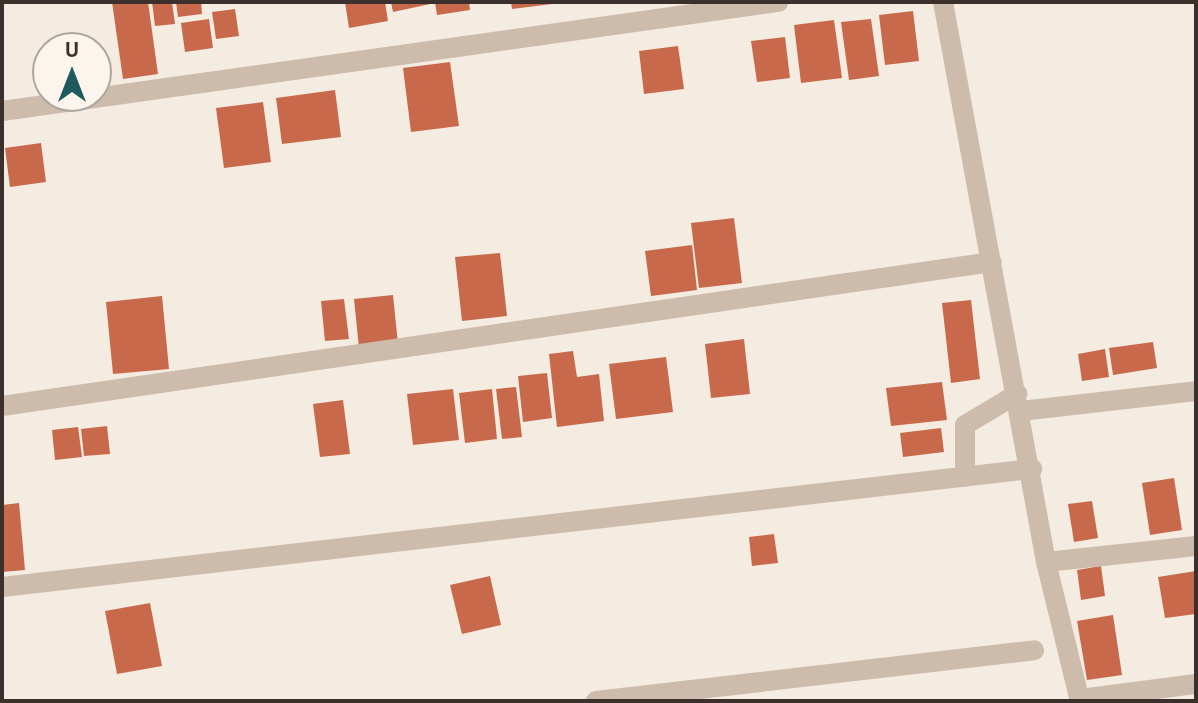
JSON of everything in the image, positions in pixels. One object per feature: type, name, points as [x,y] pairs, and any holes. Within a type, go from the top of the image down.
[{"type":"street","points":[[2,111],[778,2]]},
{"type":"street","points":[[943,2],[1032,469],[1046,562],[1080,700],[1196,684]]},
{"type":"street","points":[[2,406],[992,262]]},
{"type":"street","points":[[965,477],[965,425],[1019,402],[1196,391]]},
{"type":"street","points":[[2,587],[1032,469]]},
{"type":"street","points":[[1046,562],[1196,546]]},
{"type":"street","points":[[596,701],[1034,650]]},
{"type":"building","points":[[112,2],[148,2],[158,74],[123,79]]},
{"type":"building","points":[[152,2],[172,2],[175,24],[155,26]]},
{"type":"building","points":[[176,2],[201,2],[202,14],[178,17]]},
{"type":"building","points":[[345,2],[385,2],[388,21],[349,28]]},
{"type":"building","points":[[391,2],[435,2],[435,3],[393,12]]},
{"type":"building","points":[[435,2],[469,2],[470,10],[437,15]]},
{"type":"building","points":[[511,2],[551,2],[552,4],[512,9]]},
{"type":"building","points":[[235,9],[239,36],[216,39],[212,12]]},
{"type":"building","points":[[913,11],[919,61],[885,65],[879,15]]},
{"type":"building","points":[[209,19],[213,48],[185,52],[181,23]]},
{"type":"building","points":[[871,19],[879,76],[849,80],[841,22]]},
{"type":"building","points":[[834,20],[842,78],[801,83],[794,25]]},
{"type":"building","points":[[785,37],[790,78],[757,82],[751,41]]},
{"type":"building","points":[[678,46],[684,89],[644,94],[639,51]]},
{"type":"building","points":[[450,62],[459,126],[411,132],[403,68]]},
{"type":"building","points":[[335,90],[341,137],[282,144],[276,98]]},
{"type":"building","points":[[263,102],[271,162],[224,168],[216,108]]},
{"type":"building","points":[[41,143],[46,182],[10,187],[5,148]]},
{"type":"building","points":[[734,218],[742,283],[699,288],[691,223]]},
{"type":"building","points":[[692,245],[697,290],[651,296],[645,251]]},
{"type":"building","points":[[500,253],[507,316],[462,321],[455,257]]},
{"type":"building","points":[[393,295],[398,344],[359,348],[354,299]]},
{"type":"building","points":[[162,296],[169,369],[113,374],[106,302]]},
{"type":"building","points":[[344,299],[349,339],[325,341],[321,301]]},
{"type":"building","points":[[971,300],[980,379],[951,383],[942,303]]},
{"type":"building","points":[[744,339],[750,394],[711,398],[705,344]]},
{"type":"building","points":[[1153,342],[1157,368],[1113,375],[1109,348]]},
{"type":"building","points":[[1105,349],[1109,377],[1082,381],[1078,354]]},
{"type":"building","points":[[573,351],[577,377],[599,374],[604,421],[557,427],[549,354]]},
{"type":"building","points":[[666,357],[673,412],[616,419],[609,364]]},
{"type":"building","points":[[547,373],[552,418],[523,422],[518,376]]},
{"type":"building","points":[[942,382],[947,420],[891,426],[886,388]]},
{"type":"building","points":[[516,387],[522,437],[502,439],[496,389]]},
{"type":"building","points":[[453,389],[459,440],[413,445],[407,394]]},
{"type":"building","points":[[492,389],[497,439],[465,443],[459,393]]},
{"type":"building","points":[[343,400],[350,454],[320,457],[313,404]]},
{"type":"building","points":[[107,426],[110,454],[84,456],[81,429]]},
{"type":"building","points":[[78,427],[82,457],[55,460],[52,430]]},
{"type":"building","points":[[941,428],[944,452],[903,457],[900,433]]},
{"type":"building","points":[[1174,478],[1182,530],[1150,535],[1142,483]]},
{"type":"building","points":[[1092,501],[1098,538],[1074,542],[1068,504]]},
{"type":"building","points":[[19,503],[25,570],[2,572],[2,505]]},
{"type":"building","points":[[774,534],[778,563],[752,566],[749,537]]},
{"type":"building","points":[[1101,566],[1105,596],[1081,600],[1077,570]]},
{"type":"building","points":[[1196,571],[1196,614],[1165,618],[1158,577]]},
{"type":"building","points":[[490,576],[501,625],[462,634],[450,585]]},
{"type":"building","points":[[150,603],[162,666],[117,674],[105,611]]},
{"type":"building","points":[[1113,615],[1122,675],[1087,680],[1077,621]]}]
